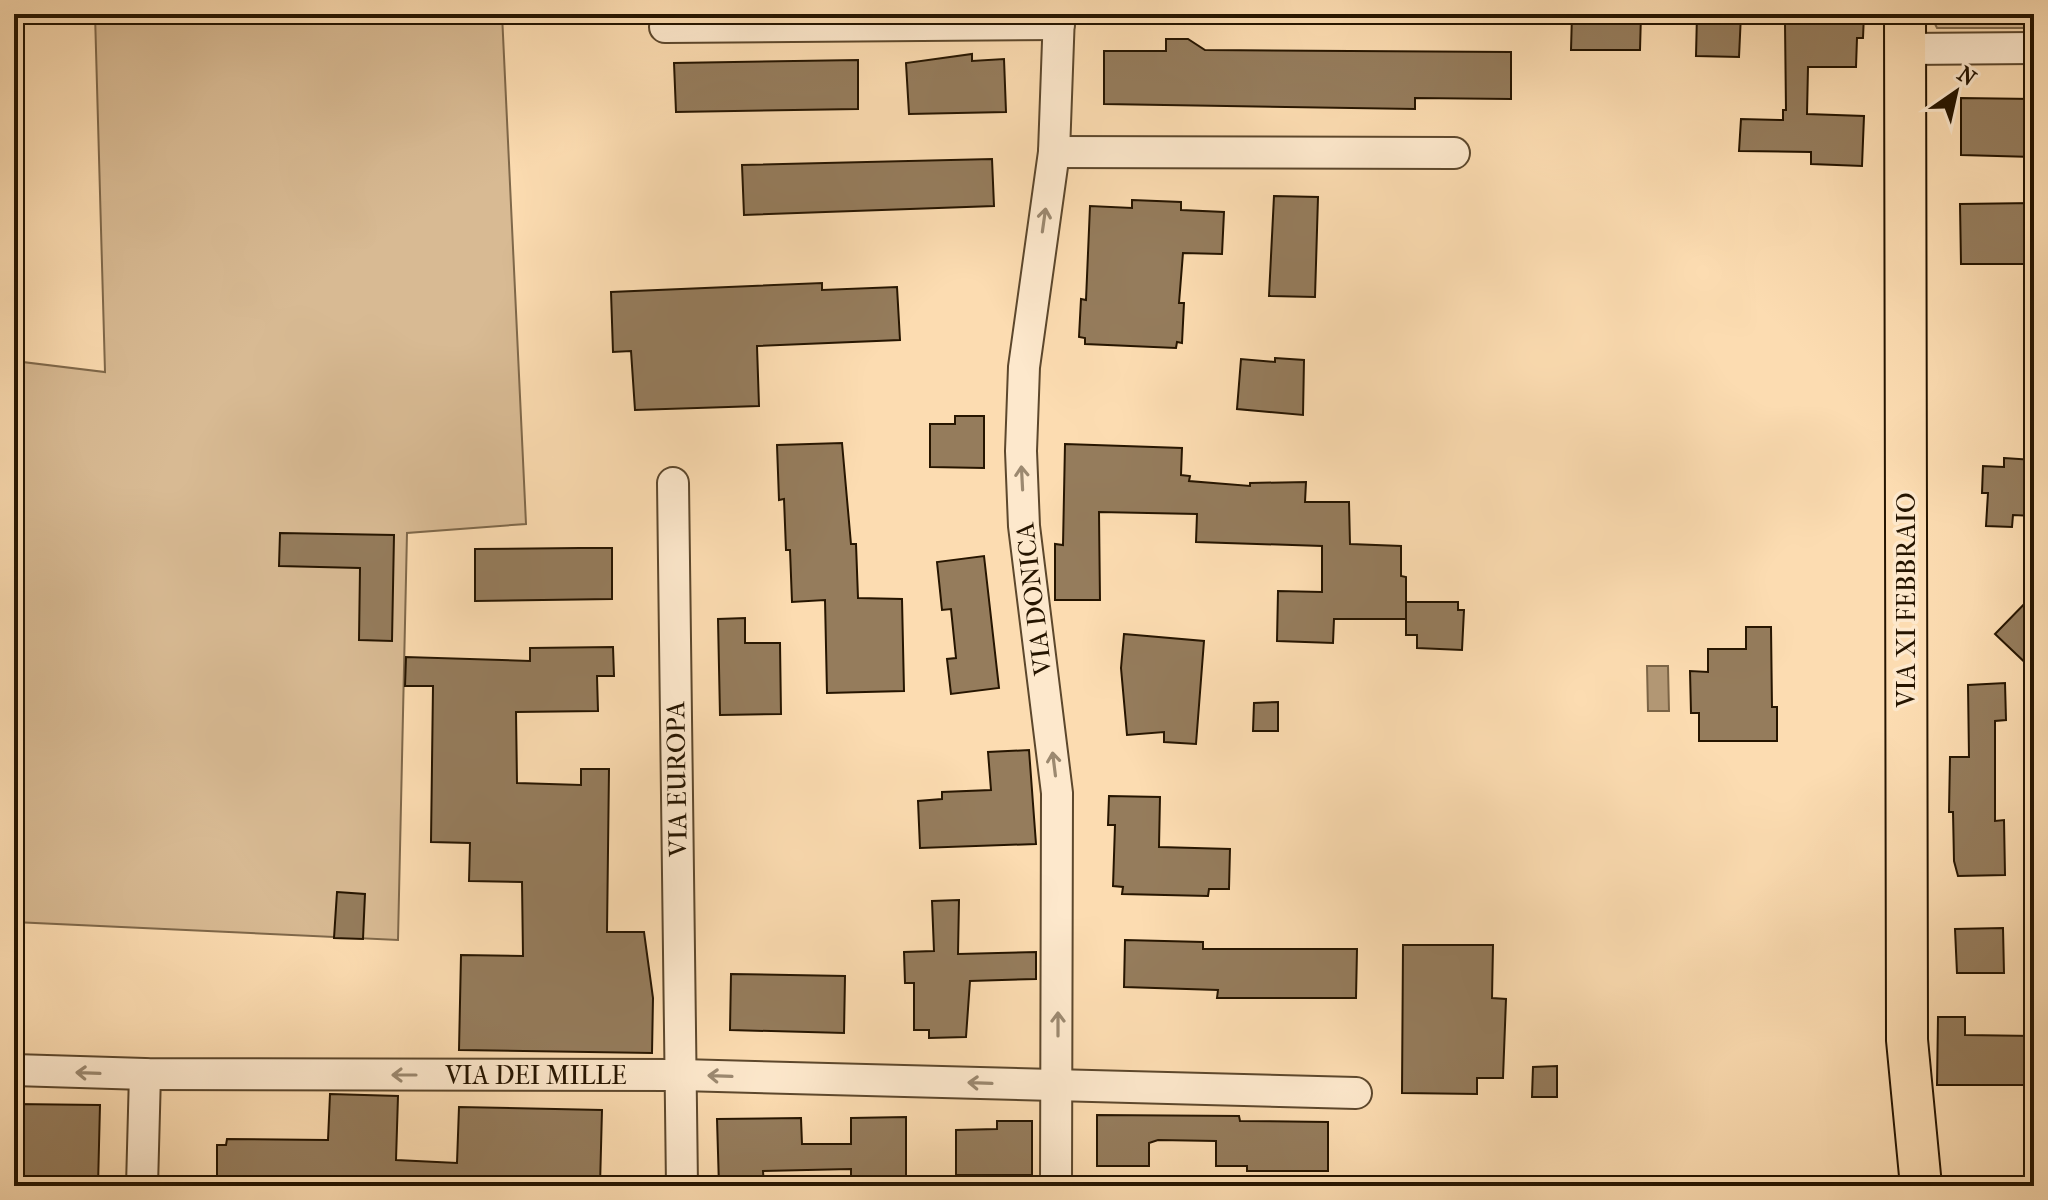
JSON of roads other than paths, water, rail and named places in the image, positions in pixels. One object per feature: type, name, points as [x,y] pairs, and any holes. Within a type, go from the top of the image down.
[{"type":"main road","name":"VIA XI FEBBRAIO","points":[[1905,32],[1907,1040],[1921,1186]]},
{"type":"street","points":[[665,27],[1059,19]]},
{"type":"street","name":"VIA DONICA","points":[[1056,1186],[1057,793],[1024,526],[1021,451],[1024,367],[1054,152],[1059,19]]},
{"type":"street","points":[[1905,32],[2034,48]]},
{"type":"street","points":[[1054,152],[1454,153]]},
{"type":"street","name":"VIA EUROPA","points":[[673,483],[682,1186]]},
{"type":"street","name":"VIA DEI MILLE","points":[[14,1070],[145,1074],[681,1075],[1356,1093]]},
{"type":"street","points":[[142,1186],[145,1074]]}]
